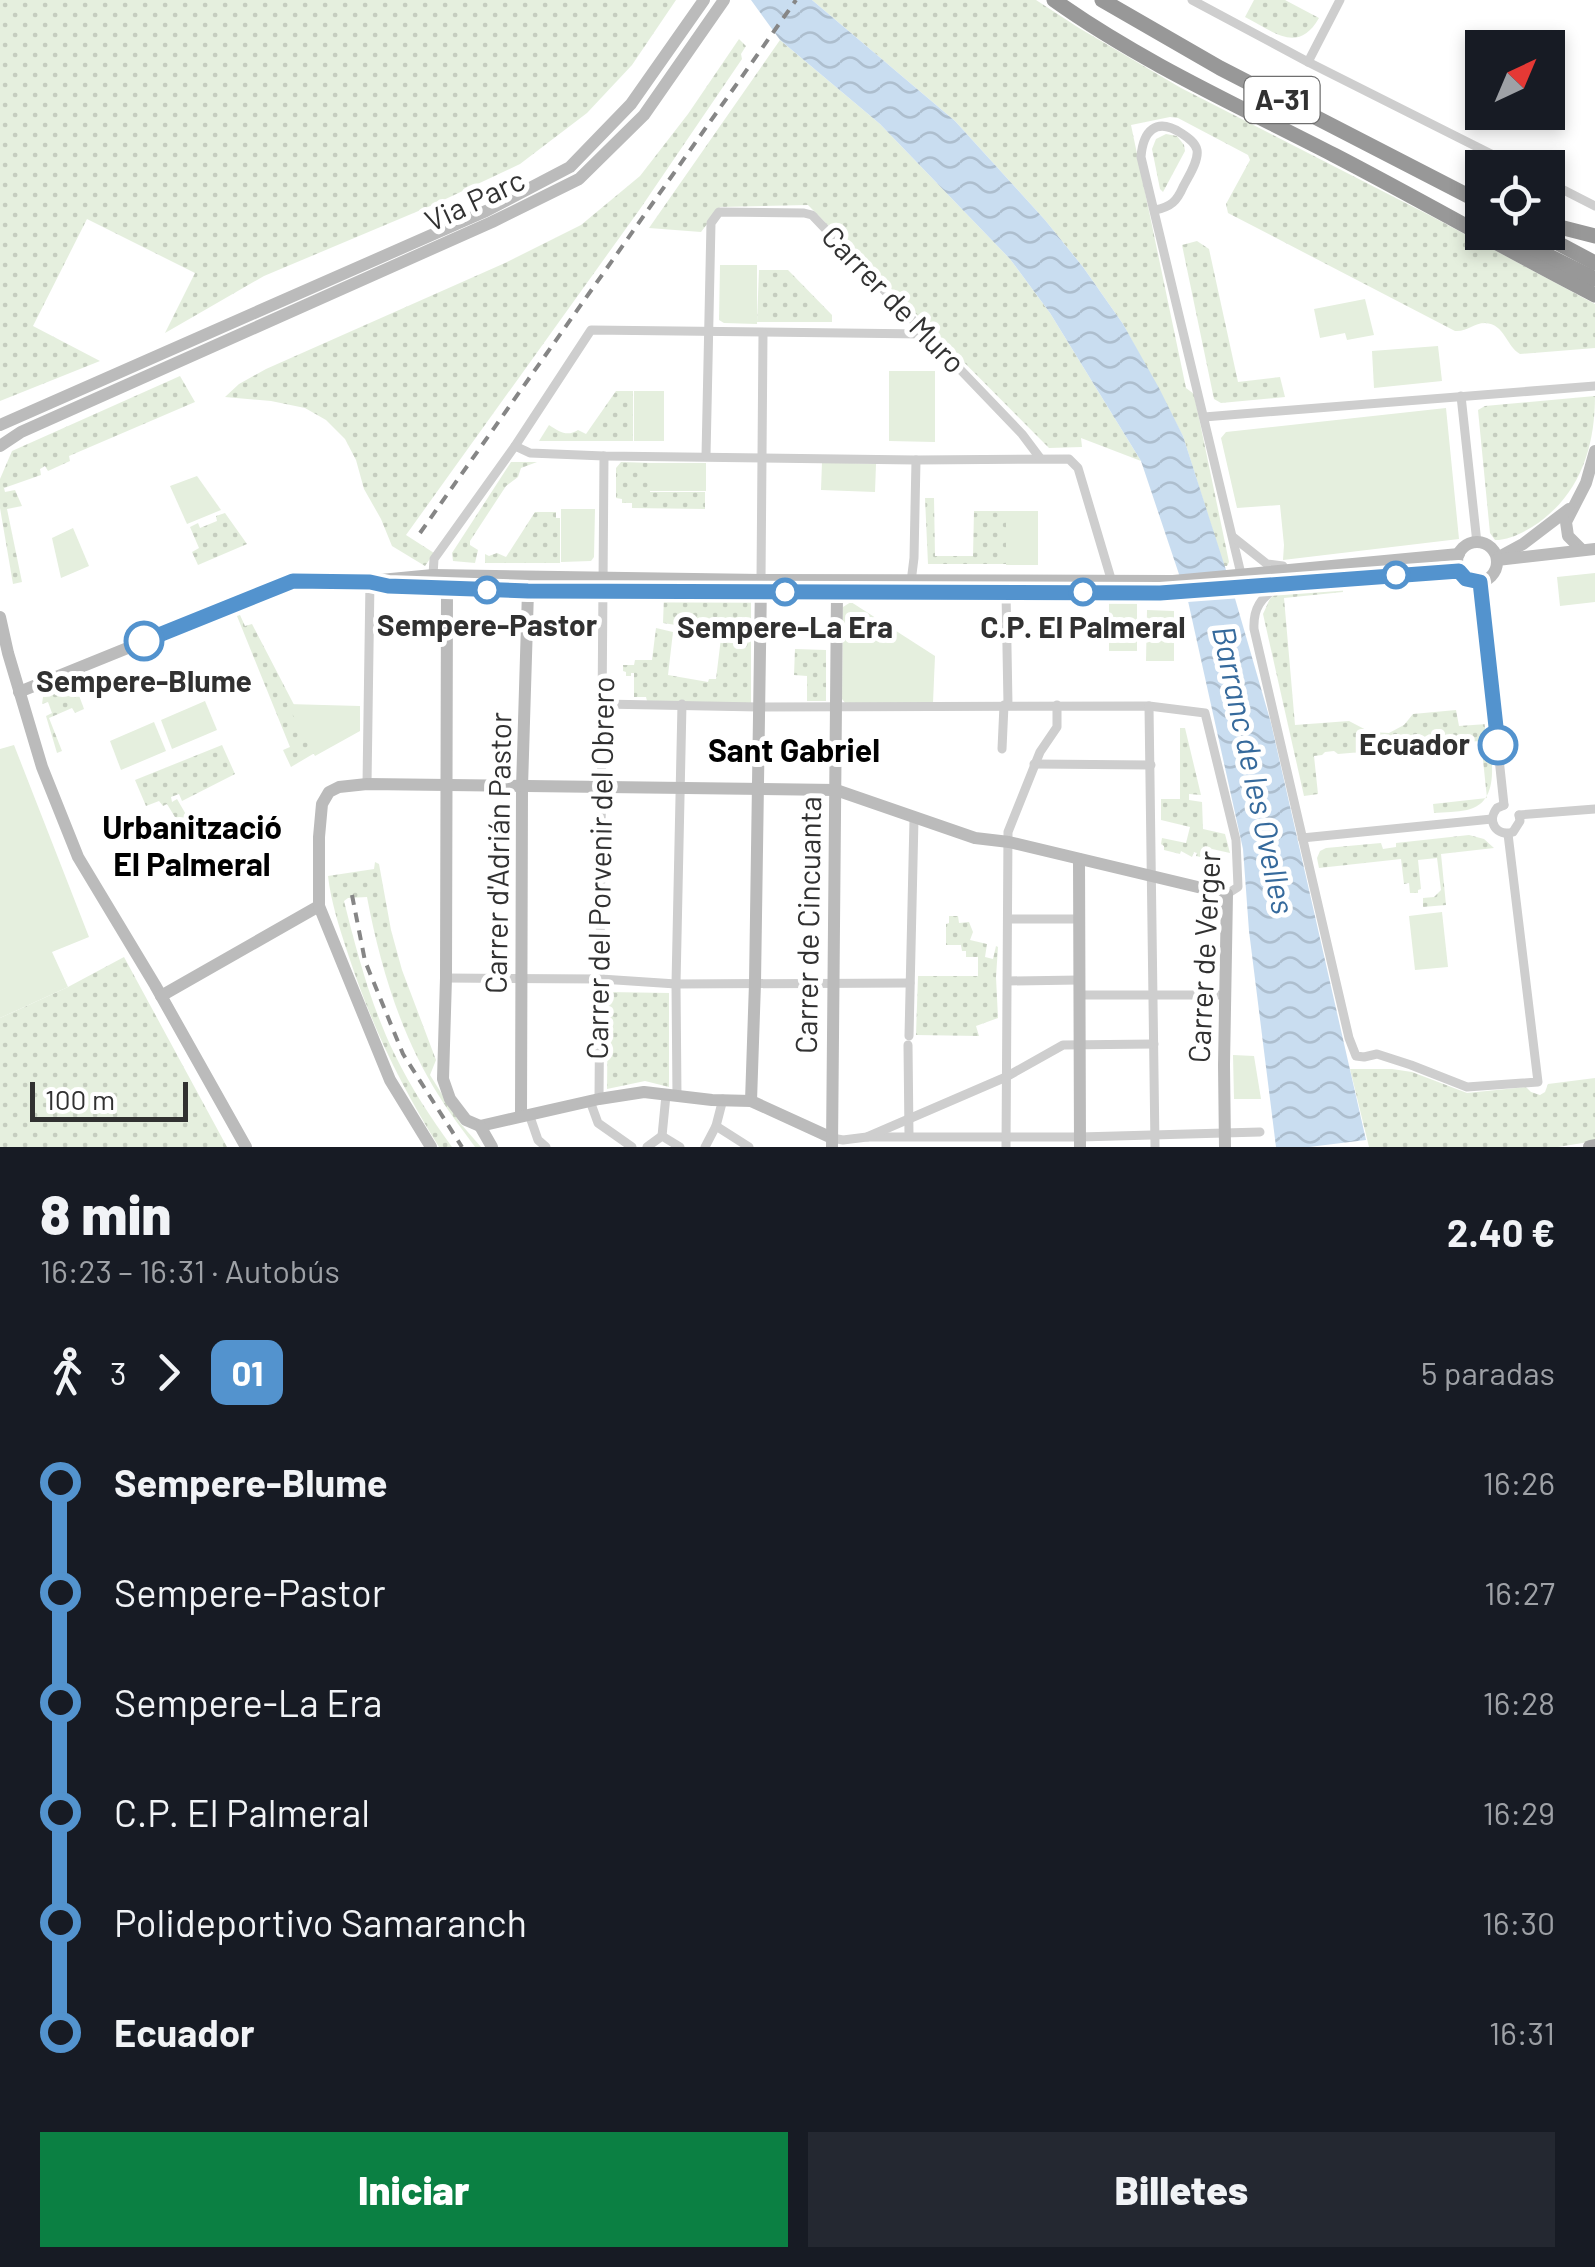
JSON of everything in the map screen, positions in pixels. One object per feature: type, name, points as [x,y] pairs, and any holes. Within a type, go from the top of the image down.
[{"type":"highway","name":"A-31","points":[[1054,0],[1193,83],[1336,156],[1465,216]]},
{"type":"highway","name":"A-31","points":[[1102,0],[1220,68],[1465,191]]},
{"type":"highway","points":[[1336,156],[1595,295]]},
{"type":"highway","points":[[1565,228],[1595,236]]},
{"type":"highway","points":[[1565,246],[1592,260]]},
{"type":"highway","points":[[1537,250],[1595,279]]},
{"type":"street","name":"Via Parc","points":[[175,356],[570,168],[631,104],[704,0]]},
{"type":"street","points":[[1192,0],[1483,150]]},
{"type":"street","points":[[1308,62],[1340,0]]},
{"type":"street","name":"Via Parc","points":[[175,356],[492,222],[578,179],[644,115],[721,5]]},
{"type":"street","points":[[1155,210],[1169,207],[1179,196],[1196,160],[1197,150],[1191,140],[1166,125],[1149,132],[1142,142],[1141,157],[1243,580]]},
{"type":"street","points":[[1565,191],[1595,206]]},
{"type":"street","name":"Carrer de Muro","points":[[708,332],[710,224],[714,216],[720,212],[812,215],[1022,434],[1040,458]]},
{"type":"street","points":[[924,334],[592,330],[516,446],[434,559],[433,575],[447,590],[443,1079],[450,1100],[466,1120],[480,1126],[644,1092],[751,1101],[830,1144],[866,1137],[909,1136],[1080,1142],[1155,1135],[1225,1141],[1260,1132]]},
{"type":"street","points":[[706,456],[708,332]]},
{"type":"street","points":[[751,1101],[763,333]]},
{"type":"street","points":[[0,425],[175,356]]},
{"type":"street","points":[[0,446],[175,356]]},
{"type":"street","points":[[1204,417],[1595,386]]},
{"type":"street","points":[[1461,396],[1477,543]]},
{"type":"street","points":[[516,446],[530,453],[604,456],[1069,459],[1078,468],[1112,582],[1117,587],[1150,588],[1160,593]]},
{"type":"street","points":[[1589,550],[1568,536],[1566,522],[1586,483],[1595,451]]},
{"type":"street","name":"Carrer del Porvenir del Obrero","points":[[594,1100],[601,980],[604,456]]},
{"type":"street","points":[[902,593],[912,581],[916,460]]},
{"type":"street","points":[[1497,559],[1574,504]]},
{"type":"street","points":[[1232,536],[1267,564],[1300,570]]},
{"type":"street","points":[[1477,543],[1490,546],[1497,559],[1492,576],[1480,582],[1466,579],[1457,563],[1464,547],[1477,543]]},
{"type":"street","points":[[1497,559],[1589,550]]},
{"type":"street","points":[[760,586],[902,593],[1112,582],[1178,587],[1459,554]]},
{"type":"street","points":[[1243,580],[1282,583],[1459,571]]},
{"type":"street","points":[[19,692],[293,581],[370,582],[433,575],[582,577],[604,584]]},
{"type":"street","points":[[528,588],[530,582],[578,582],[582,577]]},
{"type":"street","points":[[370,582],[447,590],[912,581],[1160,593],[1178,587]]},
{"type":"street","points":[[367,784],[370,582]]},
{"type":"street","points":[[1480,582],[1504,805]]},
{"type":"street","points":[[1282,583],[1261,598],[1253,617],[1254,630],[1356,1056],[1388,1057],[1467,1087],[1538,1082],[1508,834]]},
{"type":"street","points":[[1002,749],[1011,587]]},
{"type":"street","name":"Carrer d'Adrián Pastor","points":[[525,1115],[522,787],[528,588]]},
{"type":"street","name":"Carrer de Cincuanta","points":[[830,1144],[837,592]]},
{"type":"street","points":[[0,617],[42,768],[78,857],[246,1147]]},
{"type":"street","points":[[603,704],[1150,706],[1155,1147]]},
{"type":"street","points":[[647,1147],[662,1136],[671,1096],[682,704]]},
{"type":"street","points":[[1006,1142],[1008,832],[1034,764],[1058,727],[1057,705]]},
{"type":"street","name":"Carrer de Verger","points":[[1150,706],[1206,713],[1236,840],[1238,887],[1227,894],[1225,1141]]},
{"type":"street","points":[[1034,764],[1151,766]]},
{"type":"street","points":[[430,1147],[390,1080],[320,906],[318,837],[322,804],[329,792],[339,787],[367,784],[836,790],[975,838],[1009,842],[1227,894]]},
{"type":"street","points":[[1504,805],[1516,809],[1519,815],[1518,827],[1508,834],[1493,826],[1497,808],[1504,805]]},
{"type":"street","points":[[1519,815],[1595,808]]},
{"type":"street","points":[[909,1136],[914,818]]},
{"type":"street","points":[[1302,838],[1492,819]]},
{"type":"street","points":[[1079,859],[1080,1142]]},
{"type":"street","points":[[160,996],[320,906]]},
{"type":"street","points":[[1008,920],[1080,919]]},
{"type":"street","points":[[446,978],[676,984],[910,983]]},
{"type":"street","points":[[1008,981],[1079,980]]},
{"type":"street","points":[[1080,995],[1226,995]]},
{"type":"street","points":[[866,1137],[1006,1077],[1063,1045],[1154,1044]]},
{"type":"street","points":[[705,1147],[723,1099]]},
{"type":"street","points":[[594,1100],[598,1123],[632,1147]]},
{"type":"street","points":[[525,1115],[546,1147]]},
{"type":"street","points":[[480,1126],[492,1147]]},
{"type":"street","points":[[716,1126],[749,1147]]},
{"type":"street","points":[[662,1136],[680,1147]]},
{"type":"green space","points":[[0,0],[676,0],[632,65],[587,113],[520,164],[264,276],[165,333],[195,273],[87,219],[33,326],[100,361],[0,401]]},
{"type":"green space","points":[[812,0],[1036,0],[1181,88],[1465,234],[1465,250],[1494,250],[1595,304],[1595,348],[1520,354],[1492,324],[1481,323],[1455,331],[1228,213],[1226,204],[1250,160],[1248,155],[1178,118],[1131,125],[1186,388],[1194,394],[1229,562],[1224,566],[1183,436],[1123,324],[1045,220],[955,121]]},
{"type":"green space","points":[[1254,0],[1285,0],[1319,18],[1303,35],[1285,37],[1245,17]]},
{"type":"green space","points":[[739,39],[746,46],[742,59],[640,209],[406,535],[434,553],[425,566],[392,546],[345,439],[326,420],[305,408],[225,397],[266,369],[581,225],[640,176]]},
{"type":"green space","points":[[780,40],[880,124],[1010,259],[1050,313],[1141,461],[1081,438],[1082,447],[1049,448],[808,205],[720,207],[701,232],[649,228]]},
{"type":"green space","points":[[1166,134],[1177,136],[1185,151],[1163,192],[1152,149],[1156,139]]},
{"type":"green space","points":[[1197,241],[1209,249],[1238,382],[1280,377],[1285,397],[1221,403],[1214,399],[1182,245]]},
{"type":"green space","points":[[720,265],[757,265],[757,324],[719,320]]},
{"type":"green space","points":[[759,270],[788,270],[832,315],[832,322],[757,322]]},
{"type":"green space","points":[[1365,299],[1374,335],[1347,340],[1345,333],[1320,338],[1314,309]]},
{"type":"green space","points":[[1438,346],[1442,381],[1374,388],[1372,351]]},
{"type":"green space","points":[[889,371],[935,371],[935,442],[889,441]]},
{"type":"green space","points":[[180,376],[195,402],[69,456],[70,461],[48,471],[45,466],[40,469],[41,475],[4,488],[5,492],[15,490],[22,506],[7,509],[22,582],[13,584],[0,508],[0,479],[12,451]]},
{"type":"green space","points":[[616,391],[633,391],[633,441],[539,441],[549,425],[564,433],[578,430],[586,434]]},
{"type":"green space","points":[[634,391],[664,391],[664,441],[634,441]]},
{"type":"green space","points":[[1595,396],[1592,435],[1572,487],[1532,527],[1495,540],[1490,533],[1478,410],[1485,406]]},
{"type":"green space","points":[[1446,408],[1459,539],[1283,560],[1280,505],[1237,508],[1221,438],[1226,432]]},
{"type":"green space","points":[[511,462],[537,462],[521,468],[470,541],[478,550],[475,563],[453,561],[452,553]]},
{"type":"green space","points":[[621,462],[650,463],[650,492],[705,492],[705,509],[632,508],[632,503],[622,503],[622,499],[616,498],[616,468]]},
{"type":"green space","points":[[822,462],[876,464],[875,492],[821,490]]},
{"type":"green space","points":[[650,463],[706,463],[706,491],[650,491]]},
{"type":"green space","points":[[197,476],[221,510],[187,524],[170,486]]},
{"type":"green space","points":[[925,498],[934,498],[935,556],[973,556],[974,511],[1006,511],[1006,564],[928,564]]},
{"type":"green space","points":[[561,509],[595,509],[591,561],[561,562]]},
{"type":"green space","points":[[1006,511],[1038,511],[1038,565],[1006,565]]},
{"type":"green space","points":[[535,512],[556,512],[556,518],[560,518],[560,563],[485,563],[485,554],[506,557]]},
{"type":"green space","points":[[225,513],[247,544],[198,565],[192,552],[199,548],[190,527],[198,523],[200,528]]},
{"type":"green space","points":[[73,528],[89,566],[61,578],[52,538]]},
{"type":"green space","points":[[1595,573],[1595,602],[1560,606],[1557,577]]},
{"type":"green space","points":[[1358,583],[1359,588],[1343,592],[1284,598],[1295,725],[1349,721],[1370,732],[1389,733],[1404,725],[1413,714],[1456,710],[1459,726],[1487,724],[1492,774],[1487,796],[1481,741],[1450,740],[1447,744],[1400,748],[1396,745],[1385,750],[1338,754],[1334,751],[1314,756],[1318,794],[1304,796],[1263,614],[1270,599],[1286,589]]},
{"type":"green space","points":[[664,596],[751,596],[751,704],[647,701],[646,697],[634,697],[634,673],[626,676],[623,665],[652,660],[656,628],[673,632],[668,675],[708,682],[716,679],[721,638],[689,633],[689,627],[663,623]]},
{"type":"green space","points":[[851,602],[935,656],[933,703],[846,704],[842,699],[843,607]]},
{"type":"green space","points":[[1109,602],[1137,602],[1137,651],[1109,651]]},
{"type":"green space","points":[[1147,610],[1174,611],[1174,661],[1146,661]]},
{"type":"green space","points":[[237,616],[245,626],[252,624],[318,751],[291,767],[283,750],[290,747]]},
{"type":"green space","points":[[795,649],[826,650],[826,701],[807,701],[807,676],[794,675]]},
{"type":"green space","points":[[98,673],[101,680],[77,690],[84,709],[75,713],[72,708],[49,718],[62,751],[57,753],[46,716],[52,713],[48,702],[42,704],[43,697]]},
{"type":"green space","points":[[205,701],[217,730],[172,749],[161,720]]},
{"type":"green space","points":[[287,704],[360,706],[360,731],[315,756]]},
{"type":"green space","points":[[154,722],[166,751],[121,770],[110,741]]},
{"type":"green space","points":[[1180,728],[1185,728],[1201,795],[1189,794],[1189,800],[1202,802],[1203,829],[1225,834],[1230,853],[1212,849],[1209,859],[1194,852],[1192,857],[1181,851],[1180,854],[1164,850],[1161,844],[1162,838],[1186,843],[1190,827],[1161,820],[1161,799],[1180,799]]},
{"type":"green space","points":[[14,745],[89,937],[52,952],[68,987],[0,1018],[0,749]]},
{"type":"green space","points":[[222,745],[235,774],[182,801],[179,794],[171,797],[172,802],[177,799],[198,835],[189,840],[167,804],[163,806],[159,801],[146,806],[135,780]]},
{"type":"green space","points":[[1485,798],[1467,810],[1434,813],[1433,804]]},
{"type":"green space","points":[[1469,835],[1484,839],[1494,848],[1441,854],[1446,905],[1423,907],[1423,898],[1434,897],[1441,890],[1437,858],[1418,860],[1421,889],[1410,893],[1409,883],[1404,884],[1401,859],[1319,868],[1317,858],[1326,848],[1381,843],[1383,849],[1396,847],[1396,843]]},
{"type":"green space","points":[[375,862],[379,864],[402,970],[436,1060],[430,1075],[460,1123],[481,1147],[475,1147],[448,1109],[403,1025],[385,974],[367,897],[344,901],[372,998],[401,1067],[452,1147],[439,1147],[411,1099],[356,978],[328,876],[374,869]]},
{"type":"green space","points":[[1442,912],[1448,967],[1415,970],[1409,916]]},
{"type":"green space","points":[[949,916],[958,916],[959,923],[969,922],[973,932],[970,940],[987,944],[985,957],[993,959],[998,947],[998,1018],[976,1026],[979,1036],[916,1035],[918,976],[978,976],[978,957],[966,957],[961,945],[946,945]]},
{"type":"green space","points":[[124,957],[227,1147],[0,1147],[0,1018]]},
{"type":"green space","points":[[608,992],[669,993],[669,1087],[645,1081],[607,1089]]},
{"type":"green space","points":[[1233,1055],[1254,1056],[1261,1099],[1234,1099]]},
{"type":"green space","points":[[1350,1069],[1412,1072],[1467,1093],[1526,1087],[1540,1095],[1548,1084],[1595,1078],[1595,1141],[1558,1147],[1369,1147]]},
{"type":"water","name":"Barranc de les Ovelles","points":[[751,0],[812,0],[955,121],[1083,267],[1123,324],[1159,388],[1183,436],[1271,723],[1366,1140],[1276,1147],[1249,931],[1243,849],[1188,601],[1141,461],[1050,313],[1010,259],[880,124],[780,40]]},
{"type":"railway","points":[[420,533],[796,0]]},
{"type":"railway","points":[[352,895],[365,961],[403,1054],[462,1147]]},
{"type":"bus line","name":"01","points":[[144,641],[293,581],[370,582],[447,590],[1160,593],[1459,571],[1466,579],[1480,582],[1498,745]]},
{"type":"place","name":"Sempere-Pastor","points":[[487,590]]},
{"type":"place","name":"Sempere-La Era","points":[[785,592]]},
{"type":"place","name":"C.P. El Palmeral","points":[[1083,592]]},
{"type":"place","name":"Sempere-Blume","points":[[144,641]]},
{"type":"place","name":"Ecuador","points":[[1498,745]]},
{"type":"district","name":"Sant Gabriel","points":[[794,751]]},
{"type":"district","name":"Urbanització El Palmeral","points":[[192,846]]}]
